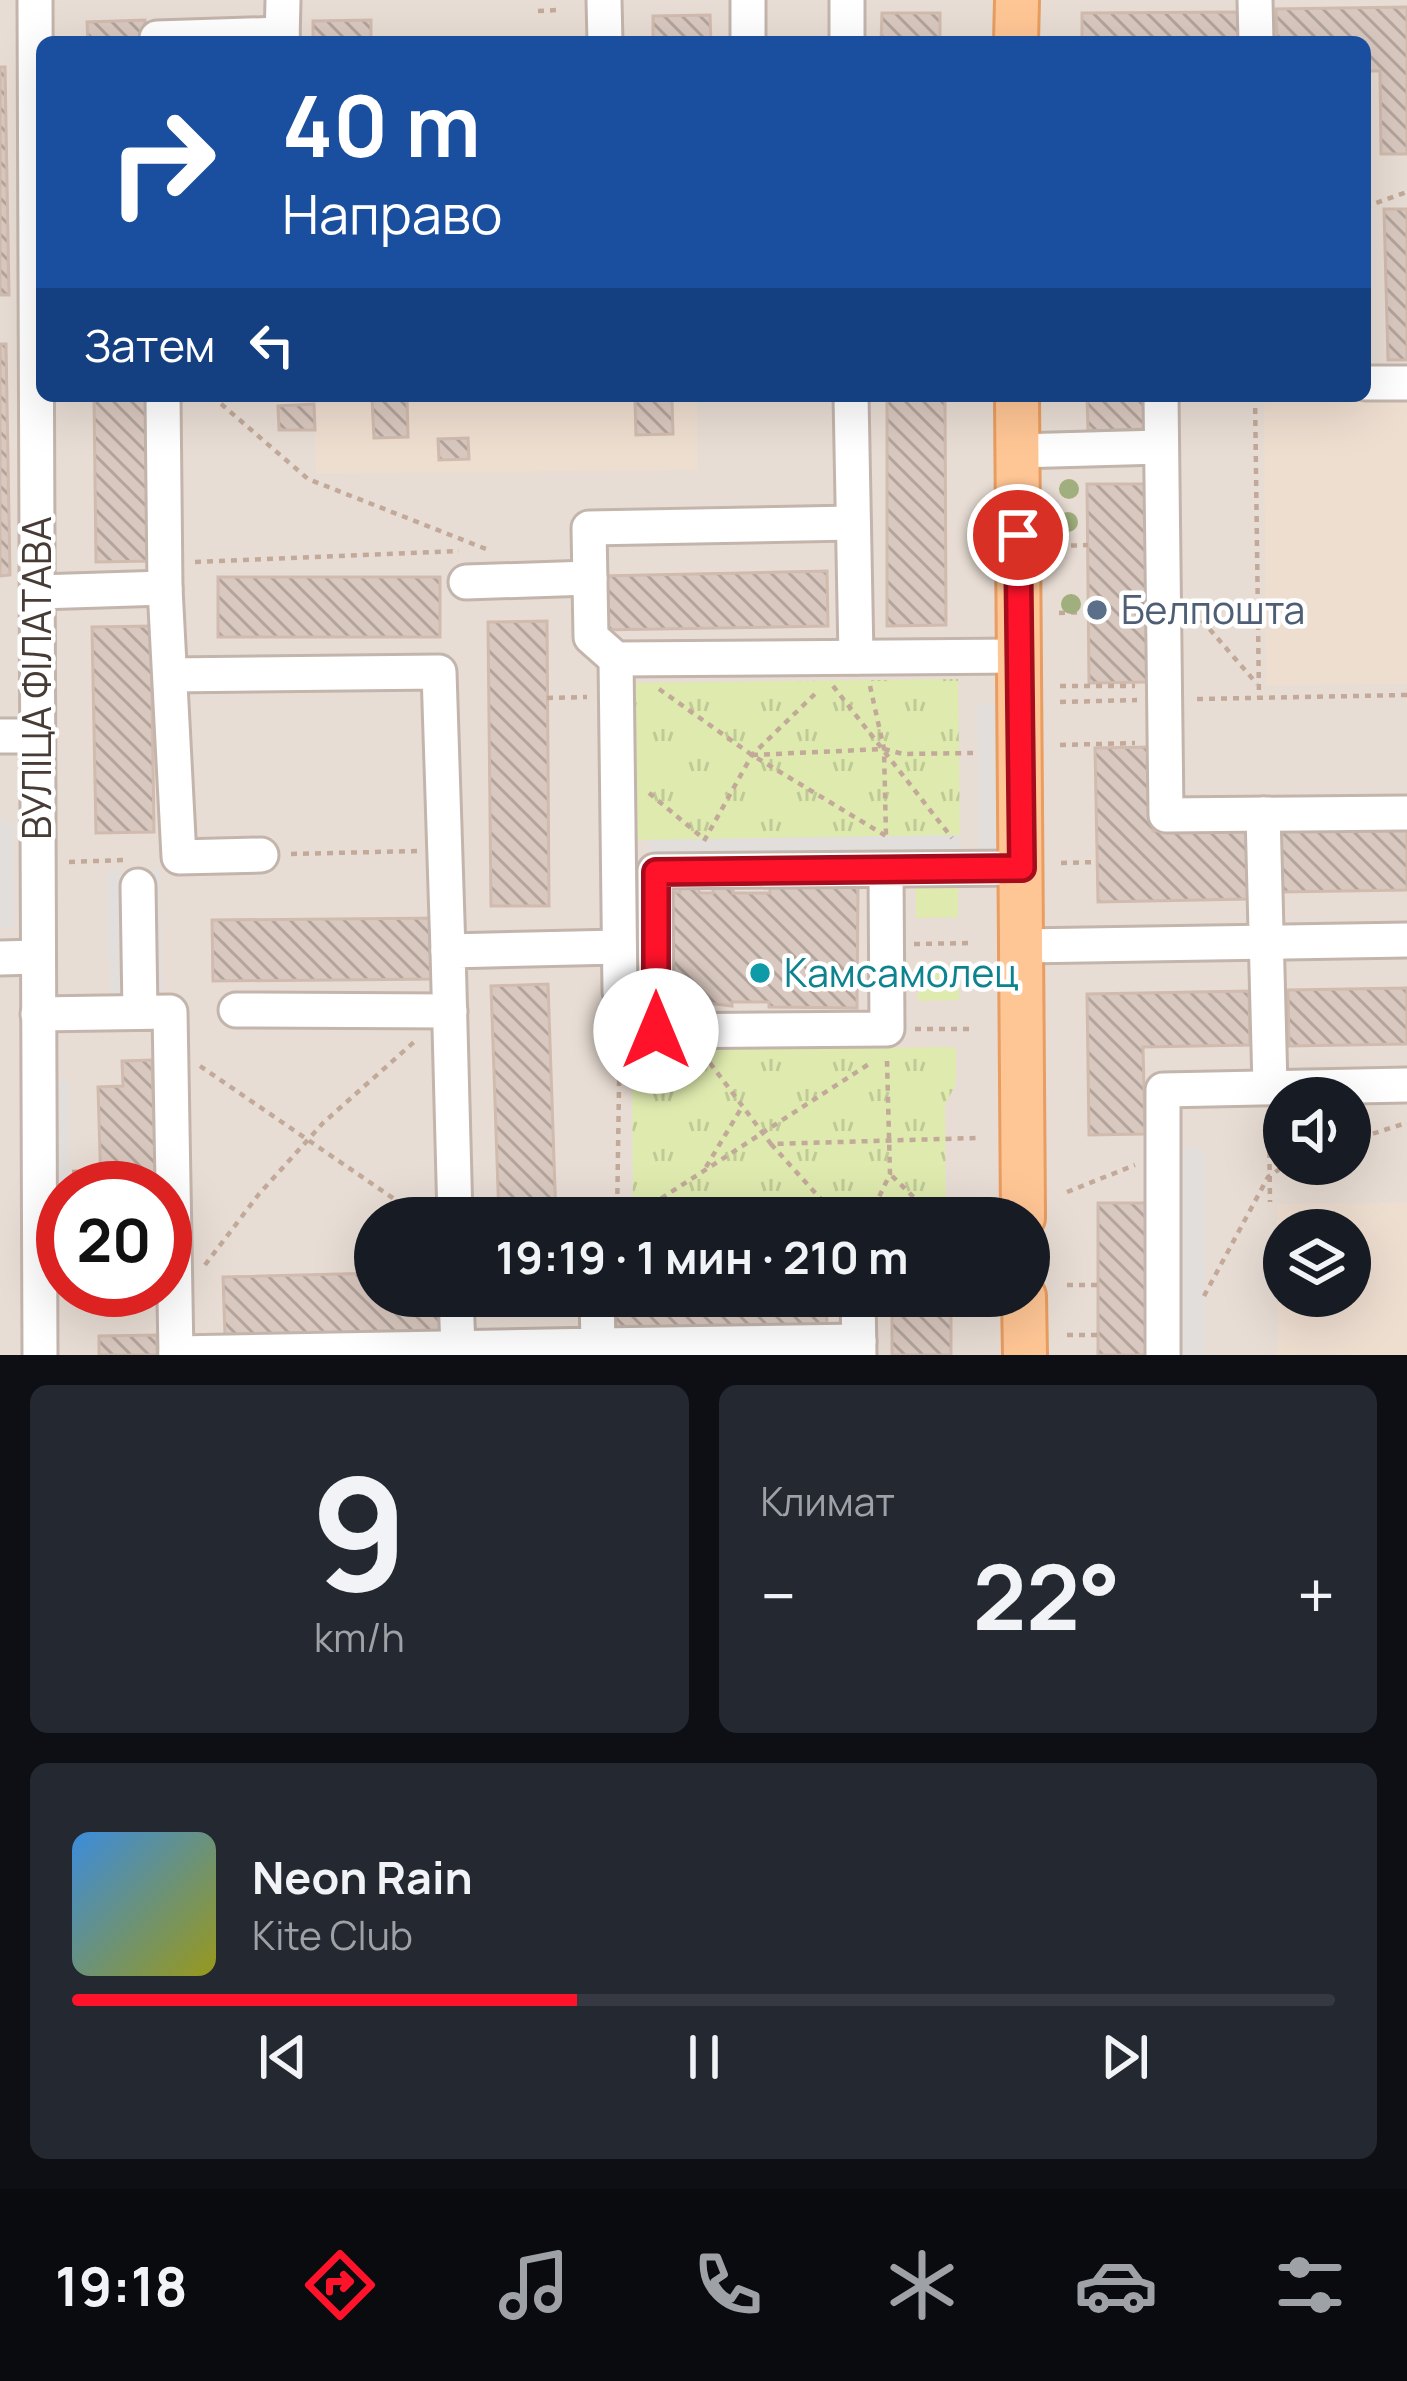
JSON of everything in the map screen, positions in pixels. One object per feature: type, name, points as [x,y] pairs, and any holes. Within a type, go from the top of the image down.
[{"type":"main road","points":[[1016,36],[1017,0]]},
{"type":"main road","points":[[1017,402],[1019,656],[1041,866],[1023,946],[1023,1197]]},
{"type":"main road","points":[[1024,1317],[1025,1355]]},
{"type":"street","name":"ВУЛІЦА ФІЛАТАВА","points":[[35,0],[40,1355]]},
{"type":"street","points":[[282,36],[284,0]]},
{"type":"street","points":[[604,0],[605,36]]},
{"type":"street","points":[[748,0],[748,36]]},
{"type":"street","points":[[847,0],[848,36]]},
{"type":"street","points":[[1256,0],[1256,36]]},
{"type":"street","points":[[0,308],[34,308]]},
{"type":"street","points":[[1371,383],[1407,383]]},
{"type":"street","points":[[163,402],[165,573],[179,856],[261,855]]},
{"type":"street","points":[[851,402],[862,657]]},
{"type":"street","points":[[1161,402],[1166,815],[1407,813]]},
{"type":"street","points":[[1017,451],[1161,447]]},
{"type":"street","points":[[853,524],[590,528],[591,637],[616,659],[1019,656]]},
{"type":"street","points":[[38,592],[165,573]]},
{"type":"street","points":[[466,582],[590,578]]},
{"type":"street","points":[[616,659],[620,992]]},
{"type":"street","points":[[170,675],[439,672],[454,1197]]},
{"type":"street","points":[[0,736],[37,736]]},
{"type":"street","points":[[1263,814],[1270,1077]]},
{"type":"street","points":[[886,870],[887,1029],[656,1031],[656,872],[705,855],[886,870],[1041,866]]},
{"type":"street","points":[[138,886],[140,1012]]},
{"type":"street","points":[[1023,946],[1407,940]]},
{"type":"street","points":[[448,951],[619,947]]},
{"type":"street","points":[[0,958],[38,957]]},
{"type":"street","points":[[236,1010],[449,1010]]},
{"type":"street","points":[[38,1014],[170,1012],[176,1354],[352,1353],[457,1324],[597,1319],[678,1349],[859,1348],[858,1317]]},
{"type":"street","points":[[1371,1085],[1407,1084]]},
{"type":"street","points":[[1163,1355],[1162,1090],[1263,1087]]},
{"type":"path","points":[[538,11],[557,10]]},
{"type":"path","points":[[1371,205],[1407,192]]},
{"type":"path","points":[[165,573],[200,562],[488,549],[308,479],[219,402]]},
{"type":"path","points":[[1256,402],[1259,698]]},
{"type":"path","points":[[1058,546],[1088,545]]},
{"type":"path","points":[[1163,574],[1260,687]]},
{"type":"path","points":[[1059,613],[1088,612]]},
{"type":"path","points":[[616,659],[752,755],[886,836],[884,748],[862,657]]},
{"type":"path","points":[[618,766],[705,855],[752,755],[828,681],[961,849]]},
{"type":"path","points":[[1060,686],[1259,698],[1407,695]]},
{"type":"path","points":[[1060,702],[1164,692]]},
{"type":"path","points":[[548,698],[569,697]]},
{"type":"path","points":[[1060,745],[1165,742]]},
{"type":"path","points":[[752,755],[884,748],[903,754],[973,753]]},
{"type":"path","points":[[261,855],[444,850]]},
{"type":"path","points":[[1041,866],[1097,862]]},
{"type":"path","points":[[617,1197],[620,992]]},
{"type":"path","points":[[205,1265],[259,1193],[309,1139],[449,1010]]},
{"type":"path","points":[[887,1029],[975,1030]]},
{"type":"path","points":[[688,1031],[762,1133],[819,1197]]},
{"type":"path","points":[[170,1046],[392,1197]]},
{"type":"path","points":[[664,1197],[887,1053],[890,1174],[878,1197]]},
{"type":"path","points":[[703,1172],[742,1107]]},
{"type":"path","points":[[1371,1134],[1403,1124]]},
{"type":"path","points":[[771,1144],[976,1138]]},
{"type":"path","points":[[1067,1192],[1162,1154]]},
{"type":"path","points":[[890,1174],[913,1197]]},
{"type":"path","points":[[1204,1295],[1264,1185]]},
{"type":"path","points":[[1269,1185],[1270,1202]]},
{"type":"path","points":[[1067,1285],[1098,1285]]},
{"type":"path","points":[[1067,1335],[1098,1335]]},
{"type":"shaded area","points":[[0,0],[1407,0],[1407,1355],[0,1355]]},
{"type":"shaded area","points":[[1407,397],[1407,684],[1266,685],[1264,402],[1371,402],[1371,398]]},
{"type":"shaded area","points":[[314,402],[697,402],[697,470],[316,473]]},
{"type":"shaded area","points":[[998,703],[999,857],[978,857],[977,704]]},
{"type":"shaded area","points":[[0,823],[14,823],[15,928],[0,928]]},
{"type":"shaded area","points":[[960,835],[960,857],[648,861],[648,840]]},
{"type":"shaded area","points":[[160,869],[163,992],[110,994],[107,871]]},
{"type":"shaded area","points":[[56,1079],[68,1079],[69,1161],[56,1161]]},
{"type":"shaded area","points":[[1181,1147],[1205,1150],[1204,1355],[1180,1355]]},
{"type":"shaded area","points":[[1407,1203],[1407,1355],[1278,1355],[1278,1317],[1371,1317],[1371,1209],[1277,1209],[1277,1204]]},
{"type":"green space","points":[[958,679],[960,835],[638,840],[636,683]]},
{"type":"green space","points":[[958,887],[958,917],[916,918],[916,888]]},
{"type":"green space","points":[[959,970],[959,1000],[918,1001],[917,971]]},
{"type":"green space","points":[[956,1047],[956,1084],[945,1105],[946,1197],[633,1197],[632,1050]]},
{"type":"building","points":[[1407,7],[1407,154],[1381,154],[1380,71],[1371,71],[1371,36],[1277,36],[1276,9]]},
{"type":"building","points":[[1241,12],[1241,36],[1082,36],[1082,13]]},
{"type":"building","points":[[882,13],[940,13],[940,36],[881,36]]},
{"type":"building","points":[[710,15],[711,36],[653,36],[653,16]]},
{"type":"building","points":[[145,20],[145,36],[88,36],[87,22]]},
{"type":"building","points":[[371,20],[371,36],[313,36],[313,21]]},
{"type":"building","points":[[0,67],[5,67],[9,295],[0,295]]},
{"type":"building","points":[[1384,209],[1407,209],[1407,360],[1388,360]]},
{"type":"building","points":[[0,344],[6,344],[10,575],[0,576]]},
{"type":"building","points":[[94,402],[151,402],[153,561],[96,562]]},
{"type":"building","points":[[372,402],[407,402],[408,437],[374,438]]},
{"type":"building","points":[[635,402],[672,402],[673,434],[636,435]]},
{"type":"building","points":[[887,402],[945,402],[946,625],[887,626]]},
{"type":"building","points":[[1087,402],[1143,402],[1144,429],[1088,431]]},
{"type":"building","points":[[314,404],[315,430],[279,430],[278,406]]},
{"type":"building","points":[[468,438],[469,459],[439,460],[438,439]]},
{"type":"building","points":[[1087,484],[1145,484],[1147,682],[1089,683]]},
{"type":"building","points":[[827,571],[828,626],[601,630],[600,576]]},
{"type":"building","points":[[218,577],[440,577],[440,637],[218,637]]},
{"type":"building","points":[[547,621],[549,906],[491,906],[488,622]]},
{"type":"building","points":[[151,626],[154,832],[96,833],[92,627]]},
{"type":"building","points":[[1151,747],[1153,831],[1249,829],[1250,899],[1098,902],[1095,748]]},
{"type":"building","points":[[1407,827],[1407,890],[1282,892],[1281,829]]},
{"type":"building","name":"Камсамолец","points":[[733,885],[733,893],[770,893],[770,887],[858,887],[857,1008],[662,1002],[663,892],[699,886],[699,893],[713,893],[713,886]]},
{"type":"building","points":[[440,918],[441,979],[213,981],[212,920]]},
{"type":"building","points":[[548,984],[555,1197],[498,1197],[491,986]]},
{"type":"building","points":[[1407,988],[1407,1044],[1289,1046],[1288,990]]},
{"type":"building","points":[[1249,991],[1250,1045],[1143,1047],[1145,1134],[1089,1135],[1087,994]]},
{"type":"building","points":[[152,1060],[155,1161],[100,1161],[98,1087],[123,1086],[122,1061]]},
{"type":"building","points":[[1098,1203],[1148,1203],[1148,1355],[1098,1355]]},
{"type":"building","points":[[354,1274],[354,1317],[447,1317],[447,1331],[225,1336],[223,1277]]},
{"type":"building","points":[[615,1317],[827,1317],[827,1327],[615,1329]]},
{"type":"building","points":[[892,1317],[951,1317],[951,1355],[892,1355]]},
{"type":"building","points":[[157,1335],[157,1355],[99,1355],[99,1336]]},
{"type":"place","name":"Белпошта","points":[[1097,610]]},
{"type":"place","name":"Камсамолец","points":[[760,973]]},
{"type":"route","points":[[656,1031],[656,872],[1022,868],[1018,535]]}]
